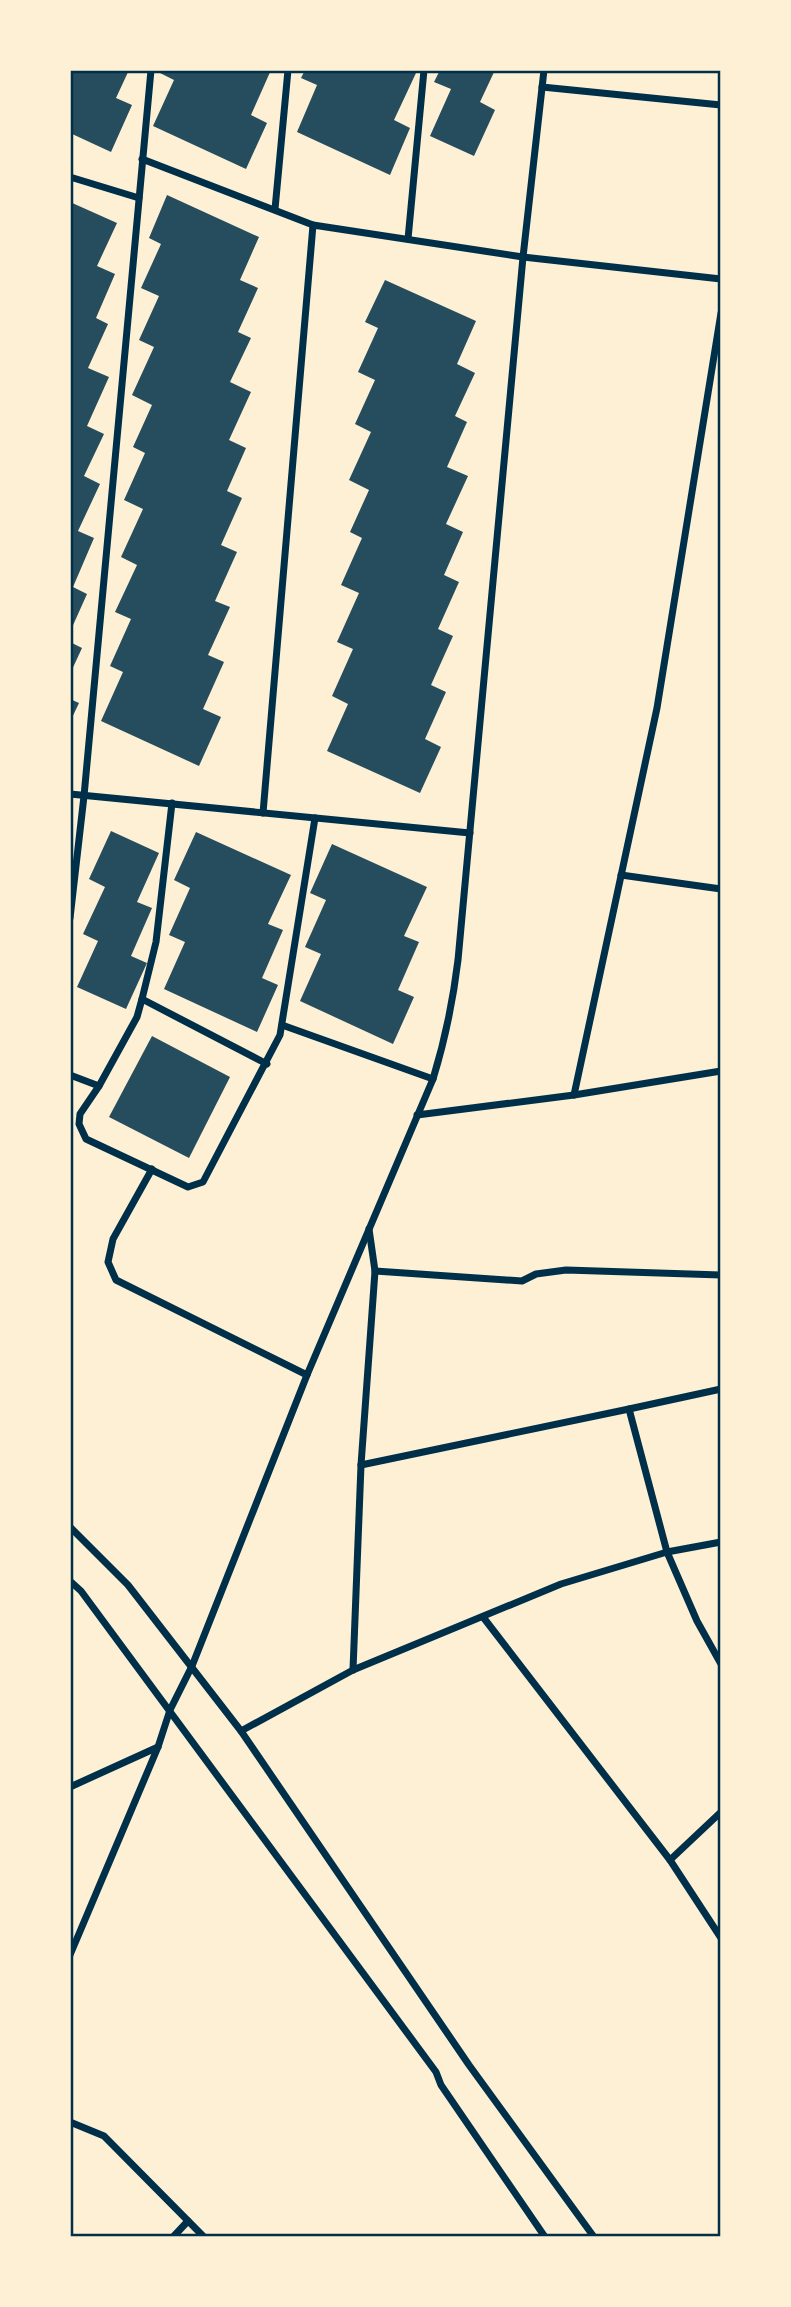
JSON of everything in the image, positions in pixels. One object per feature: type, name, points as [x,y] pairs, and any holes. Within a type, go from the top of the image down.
[{"type":"street","points":[[70,918],[84,796],[151,70]]},
{"type":"street","points":[[275,209],[288,70]]},
{"type":"street","points":[[408,239],[424,70]]},
{"type":"street","points":[[70,1955],[159,1747],[170,1710],[192,1666],[307,1375],[433,1079],[453,1000],[523,257],[544,70]]},
{"type":"street","points":[[542,87],[721,105]]},
{"type":"street","points":[[142,159],[313,225],[523,257],[721,279]]},
{"type":"street","points":[[70,177],[139,198]]},
{"type":"street","points":[[263,813],[313,225]]},
{"type":"street","points":[[573,1095],[657,708],[721,313]]},
{"type":"street","points":[[70,794],[470,833]]},
{"type":"street","points":[[173,803],[156,942],[137,1017],[99,1086],[80,1114],[79,1124],[86,1139],[183,1185],[193,1186],[203,1182],[280,1035],[315,818]]},
{"type":"street","points":[[621,875],[721,889]]},
{"type":"street","points":[[142,999],[267,1064]]},
{"type":"street","points":[[282,1025],[433,1079]]},
{"type":"street","points":[[417,1115],[573,1095],[721,1071]]},
{"type":"street","points":[[70,1074],[99,1086]]},
{"type":"street","points":[[152,1169],[113,1240],[108,1262],[116,1280],[307,1375]]},
{"type":"street","points":[[353,1670],[362,1465],[375,1270],[369,1228]]},
{"type":"street","points":[[375,1270],[522,1281],[536,1275],[566,1270],[721,1275]]},
{"type":"street","points":[[362,1465],[721,1389]]},
{"type":"street","points":[[629,1409],[667,1552],[697,1621],[721,1664]]},
{"type":"street","points":[[70,1527],[128,1586],[241,1731],[469,2065],[594,2237]]},
{"type":"street","points":[[241,1731],[353,1670],[561,1584],[667,1552],[721,1542]]},
{"type":"street","points":[[70,1581],[81,1591],[170,1710],[436,2071],[441,2085],[545,2237]]},
{"type":"street","points":[[483,1617],[670,1860],[721,1938]]},
{"type":"street","points":[[70,1787],[159,1747]]},
{"type":"street","points":[[670,1860],[721,1812]]},
{"type":"street","points":[[70,2122],[104,2136],[204,2237]]},
{"type":"street","points":[[173,2237],[188,2221]]},
{"type":"building","points":[[70,70],[129,70],[116,98],[132,105],[111,152],[70,133]]},
{"type":"building","points":[[271,70],[251,115],[267,123],[246,169],[153,126],[174,80],[158,72]]},
{"type":"building","points":[[305,70],[409,70],[416,73],[394,120],[410,128],[390,175],[297,132],[317,85],[301,78]]},
{"type":"building","points":[[440,70],[495,70],[480,102],[495,110],[474,156],[430,136],[451,89],[434,82]]},
{"type":"building","points":[[167,195],[259,237],[240,280],[258,288],[238,332],[251,338],[230,382],[251,392],[229,440],[246,448],[227,491],[242,498],[221,545],[237,552],[215,601],[230,607],[208,655],[224,662],[203,709],[221,717],[199,766],[101,721],[123,672],[110,666],[131,619],[115,612],[137,565],[121,557],[143,509],[124,500],[145,453],[133,447],[152,405],[132,395],[154,347],[139,340],[159,296],[141,288],[161,244],[149,238]]},
{"type":"building","points":[[70,202],[117,223],[97,266],[115,274],[96,318],[108,324],[88,368],[109,377],[87,426],[104,434],[84,476],[100,484],[78,531],[94,538],[73,587],[87,594],[70,632]]},
{"type":"building","points":[[385,280],[476,321],[457,364],[475,373],[455,416],[467,422],[447,467],[468,476],[446,524],[463,532],[444,575],[459,582],[438,629],[453,636],[431,685],[446,692],[425,739],[441,747],[420,793],[327,751],[348,704],[332,696],[353,649],[337,642],[359,593],[341,585],[362,538],[350,532],[369,490],[349,480],[371,432],[355,424],[375,380],[358,372],[378,328],[365,322]]},
{"type":"building","points":[[70,642],[82,648],[70,674]]},
{"type":"building","points":[[70,699],[79,703],[70,722]]},
{"type":"building","points":[[111,831],[159,853],[137,902],[152,908],[131,956],[147,963],[126,1009],[77,987],[98,941],[83,934],[105,887],[89,879]]},
{"type":"building","points":[[196,832],[291,875],[268,924],[283,930],[262,978],[278,985],[257,1032],[164,989],[185,942],[169,935],[190,888],[174,880]]},
{"type":"building","points":[[332,844],[427,887],[404,936],[419,942],[398,990],[414,997],[393,1044],[300,1001],[321,954],[305,947],[326,900],[310,893]]},
{"type":"building","points":[[152,1036],[230,1077],[189,1158],[109,1117]]}]
